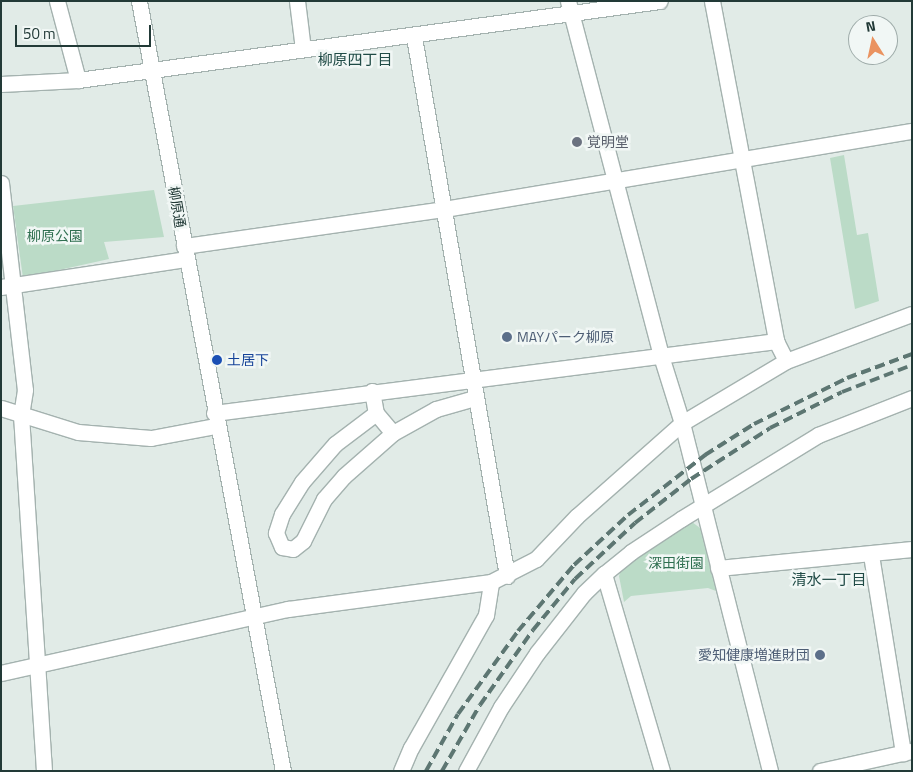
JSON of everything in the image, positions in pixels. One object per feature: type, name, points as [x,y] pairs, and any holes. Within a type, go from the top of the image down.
[{"type":"street","points":[[57,1],[78,80]]},
{"type":"street","name":"柳原通","points":[[139,1],[215,420],[283,771]]},
{"type":"street","points":[[297,1],[303,50]]},
{"type":"street","points":[[1,84],[78,80],[152,69],[414,37],[570,8],[660,1]]},
{"type":"street","points":[[712,1],[776,341],[786,361]]},
{"type":"street","points":[[570,8],[661,356],[682,423],[701,508],[770,771]]},
{"type":"street","points":[[414,37],[507,576]]},
{"type":"street","points":[[8,287],[185,253],[912,131]]},
{"type":"street","points":[[1,183],[8,287],[25,390],[21,415],[44,771]]},
{"type":"street","points":[[1,673],[254,619],[288,609],[491,582],[507,576],[536,559],[577,516],[682,423],[786,361],[912,314]]},
{"type":"street","points":[[1,408],[78,432],[151,438],[215,420],[372,391],[776,341]]},
{"type":"street","points":[[372,391],[376,413],[393,433]]},
{"type":"street","points":[[376,413],[335,444],[302,482],[282,514],[276,533],[282,547],[292,549],[302,541],[324,499],[344,476],[393,433],[436,409],[475,398]]},
{"type":"street","points":[[466,771],[501,707],[538,653],[578,600],[630,552],[818,435],[912,398]]},
{"type":"street","points":[[718,568],[871,556],[912,549]]},
{"type":"street","points":[[820,771],[907,752],[871,556]]},
{"type":"street","points":[[604,574],[662,771]]},
{"type":"street","points":[[401,771],[411,748],[486,615],[491,582]]},
{"type":"green space","points":[[844,155],[857,235],[868,233],[879,301],[855,309],[830,158]]},
{"type":"green space","name":"柳原公園","points":[[154,190],[164,237],[104,242],[109,259],[23,278],[13,206]]},
{"type":"green space","name":"深田街園","points":[[692,522],[700,528],[716,591],[708,588],[631,596],[624,602],[619,576],[622,567]]},
{"type":"railway","points":[[426,771],[458,714],[518,631],[574,565],[628,515],[705,455],[754,424],[847,378],[912,354]]},
{"type":"railway","points":[[442,771],[480,705],[533,630],[575,579],[635,523],[691,479],[770,428],[842,392],[912,365]]},
{"type":"place","name":"覚明堂","points":[[577,142]]},
{"type":"place","name":"MAYパーク柳原","points":[[507,337]]},
{"type":"place","name":"土居下","points":[[217,360]]},
{"type":"place","name":"愛知健康増進財団","points":[[820,655]]},
{"type":"district","name":"柳原四丁目","points":[[355,60]]},
{"type":"district","name":"清水一丁目","points":[[829,580]]}]
